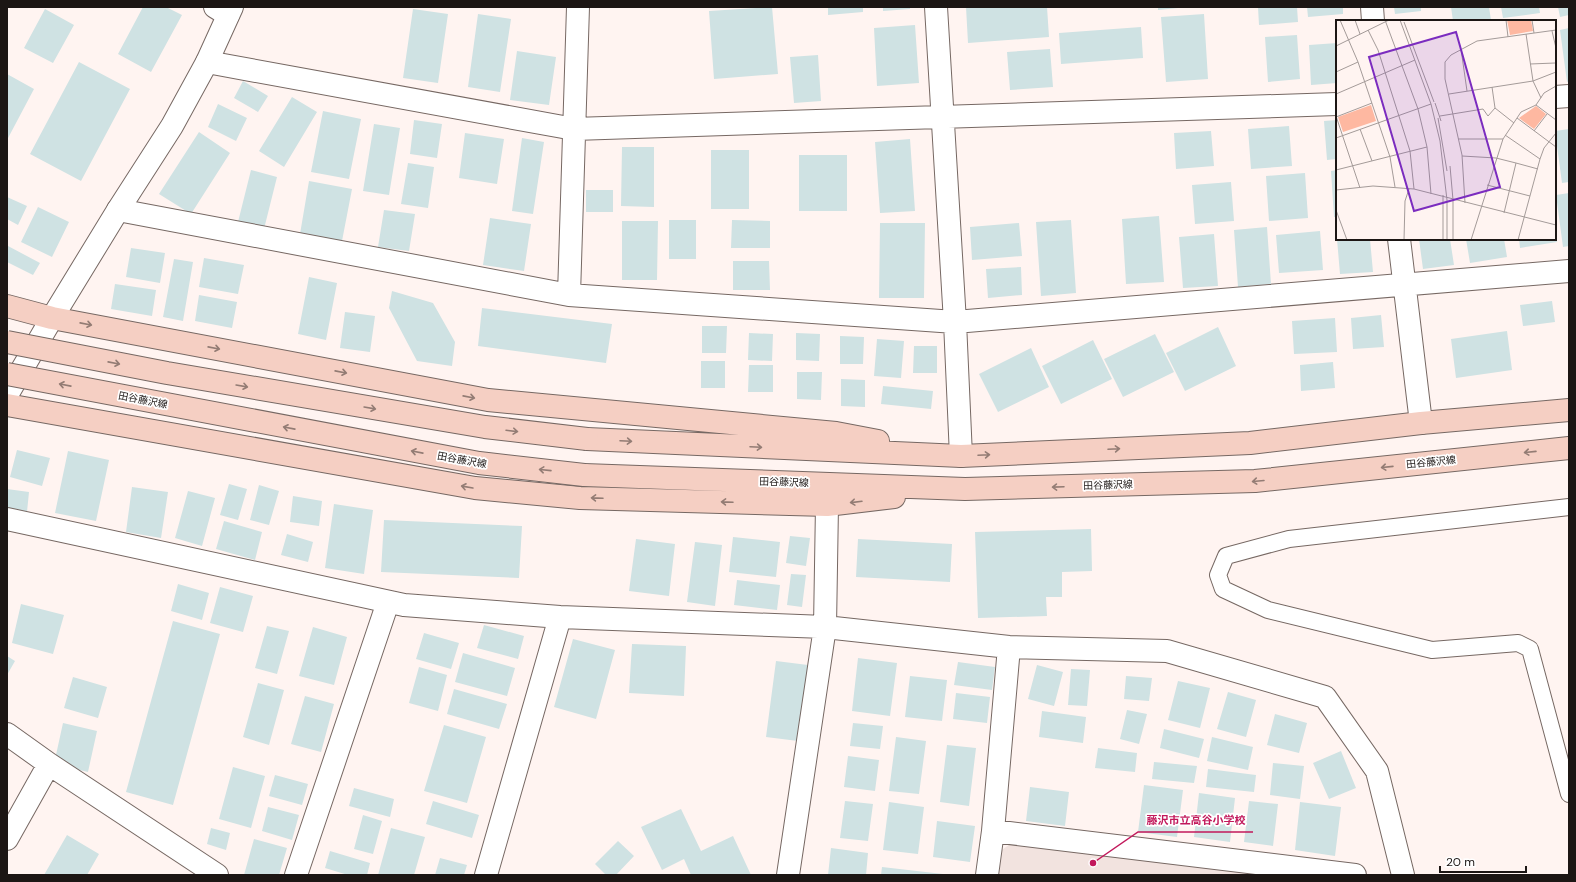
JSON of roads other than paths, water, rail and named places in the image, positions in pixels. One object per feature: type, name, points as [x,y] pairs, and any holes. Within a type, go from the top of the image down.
[{"type":"main road","points":[[7,306],[52,318],[488,400],[836,433],[961,456]]},
{"type":"main road","points":[[7,342],[167,373],[477,426],[587,439],[961,456],[1250,443],[1421,423],[1569,410]]},
{"type":"main road","name":"田谷藤沢線","points":[[7,374],[479,463],[584,475],[965,489],[1255,481],[1569,448]]},
{"type":"main road","points":[[7,406],[475,488],[580,498],[827,505],[965,489]]},
{"type":"street","points":[[568,295],[578,7]]},
{"type":"street","points":[[936,7],[955,322],[961,456]]},
{"type":"street","points":[[1372,7],[1373,20]]},
{"type":"street","points":[[7,395],[118,210],[172,126],[207,62],[225,10]]},
{"type":"street","points":[[207,62],[574,128],[1336,104]]},
{"type":"street","points":[[1556,97],[1569,96]]},
{"type":"street","points":[[118,210],[568,295],[955,322],[1569,271]]},
{"type":"street","points":[[1399,240],[1421,423]]},
{"type":"street","points":[[788,875],[825,627],[827,505]]},
{"type":"street","points":[[7,519],[404,605],[560,617],[825,627],[1009,647],[1167,651],[1325,697],[1377,771],[1402,875]]},
{"type":"street","points":[[296,875],[388,602]]},
{"type":"street","points":[[486,875],[560,617]]},
{"type":"street","points":[[987,875],[993,831],[1009,647]]},
{"type":"street","points":[[7,734],[49,764],[217,875]]},
{"type":"street","points":[[7,839],[49,764]]},
{"type":"street","points":[[993,831],[1354,875]]},
{"type":"lane","points":[[1569,507],[1288,539],[1226,556],[1218,575],[1223,589],[1268,610],[1432,650],[1518,643],[1530,649],[1569,794]]},
{"type":"place","name":"藤沢市立高谷小学校","points":[[1093,863]]}]
